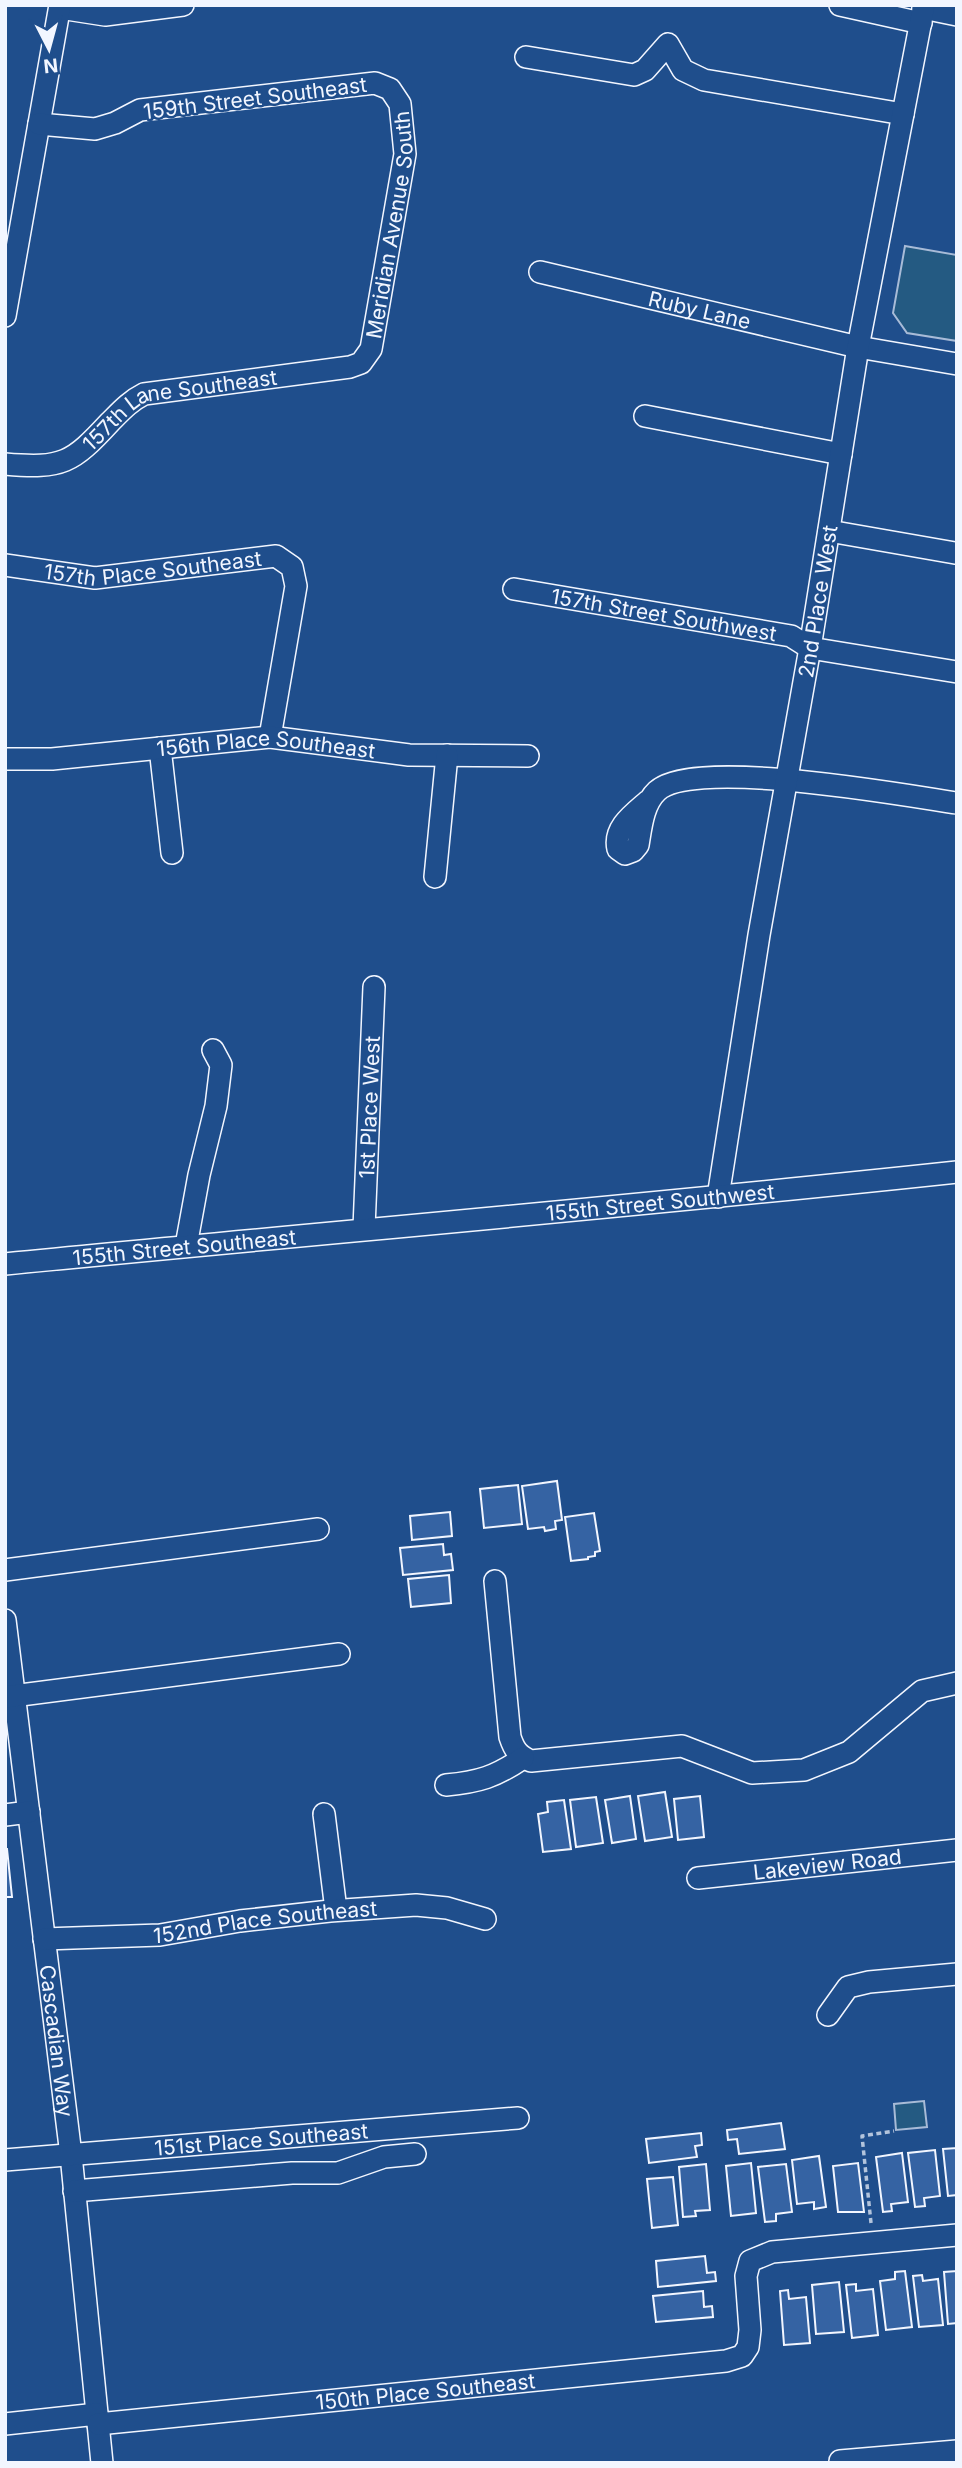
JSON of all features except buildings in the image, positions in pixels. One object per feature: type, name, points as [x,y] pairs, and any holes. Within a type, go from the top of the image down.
[{"type":"street","points":[[5,316],[60,6],[105,15],[183,5]]},
{"type":"street","points":[[840,5],[957,15]]},
{"type":"street","name":"2nd Place West","points":[[718,1198],[759,934],[810,648],[858,347],[923,12]]},
{"type":"street","points":[[526,57],[634,75],[646,70],[668,44],[683,70],[704,80],[903,114]]},
{"type":"street","name":"159th Street Southeast","points":[[39,124],[95,129],[115,123],[140,110],[367,83],[390,89]]},
{"type":"street","name":"Meridian Avenue South","points":[[361,363],[371,349],[405,161],[400,104],[397,95],[390,89]]},
{"type":"street","name":"Ruby Lane","points":[[540,272],[858,347],[957,364]]},
{"type":"street","name":"157th Lane Southeast","points":[[5,464],[34,465],[60,463],[70,459],[84,451],[127,404],[144,394],[350,368],[361,363]]},
{"type":"street","points":[[645,416],[841,454]]},
{"type":"street","points":[[829,531],[955,553]]},
{"type":"street","name":"157th Place Southeast","points":[[5,565],[95,578],[276,556],[292,567],[296,586],[270,737]]},
{"type":"street","name":"157th Street Southwest","points":[[514,589],[791,636],[810,648],[957,672]]},
{"type":"street","name":"156th Place Southeast","points":[[5,759],[52,759],[270,737],[409,755],[528,756]]},
{"type":"street","points":[[160,748],[172,853]]},
{"type":"street","points":[[435,877],[447,755]]},
{"type":"street","points":[[648,801],[658,789],[672,781],[691,778],[763,777],[957,803]]},
{"type":"street","name":"1st Place West","points":[[364,1228],[374,987]]},
{"type":"street","points":[[186,1246],[199,1175],[216,1106],[222,1065],[213,1050]]},
{"type":"street","name":"155th Street Southwest","points":[[364,1228],[718,1198],[957,1171]]},
{"type":"street","name":"155th Street Southeast","points":[[5,1264],[364,1228]]},
{"type":"street","points":[[5,1570],[318,1529]]},
{"type":"street","points":[[495,1581],[510,1737],[513,1749],[523,1758],[531,1760],[682,1746],[752,1773],[804,1770],[849,1752],[922,1691],[957,1683]]},
{"type":"street","name":"Cascadian Way","points":[[5,1620],[15,1778],[29,1812],[71,2155],[102,2463]]},
{"type":"street","points":[[10,1697],[339,1654]]},
{"type":"street","points":[[446,1785],[493,1777],[523,1758]]},
{"type":"street","points":[[5,1815],[29,1812]]},
{"type":"street","points":[[324,1814],[336,1910]]},
{"type":"street","name":"Lakeview Road","points":[[698,1878],[957,1850]]},
{"type":"street","name":"152nd Place Southeast","points":[[44,1939],[160,1935],[240,1921],[336,1910],[416,1905],[447,1908],[485,1919]]},
{"type":"street","points":[[828,2015],[848,1987],[869,1982],[957,1974]]},
{"type":"street","name":"151st Place Southeast","points":[[5,2160],[518,2118]]},
{"type":"street","points":[[74,2191],[292,2172],[338,2173],[384,2157],[415,2154]]},
{"type":"street","points":[[874,2243],[957,2235]]},
{"type":"street","name":"150th Place Southeast","points":[[5,2424],[97,2419],[726,2361],[742,2356],[748,2347],[750,2330],[746,2276],[750,2261],[772,2252],[874,2243]]},
{"type":"street","points":[[840,2461],[957,2451]]},
{"type":"path","points":[[874,2243],[862,2136],[894,2131]]},
{"type":"shaded area","points":[[905,246],[957,255],[957,341],[907,333],[893,313]]},
{"type":"shaded area","points":[[924,2101],[927,2127],[896,2130],[894,2104]]}]
